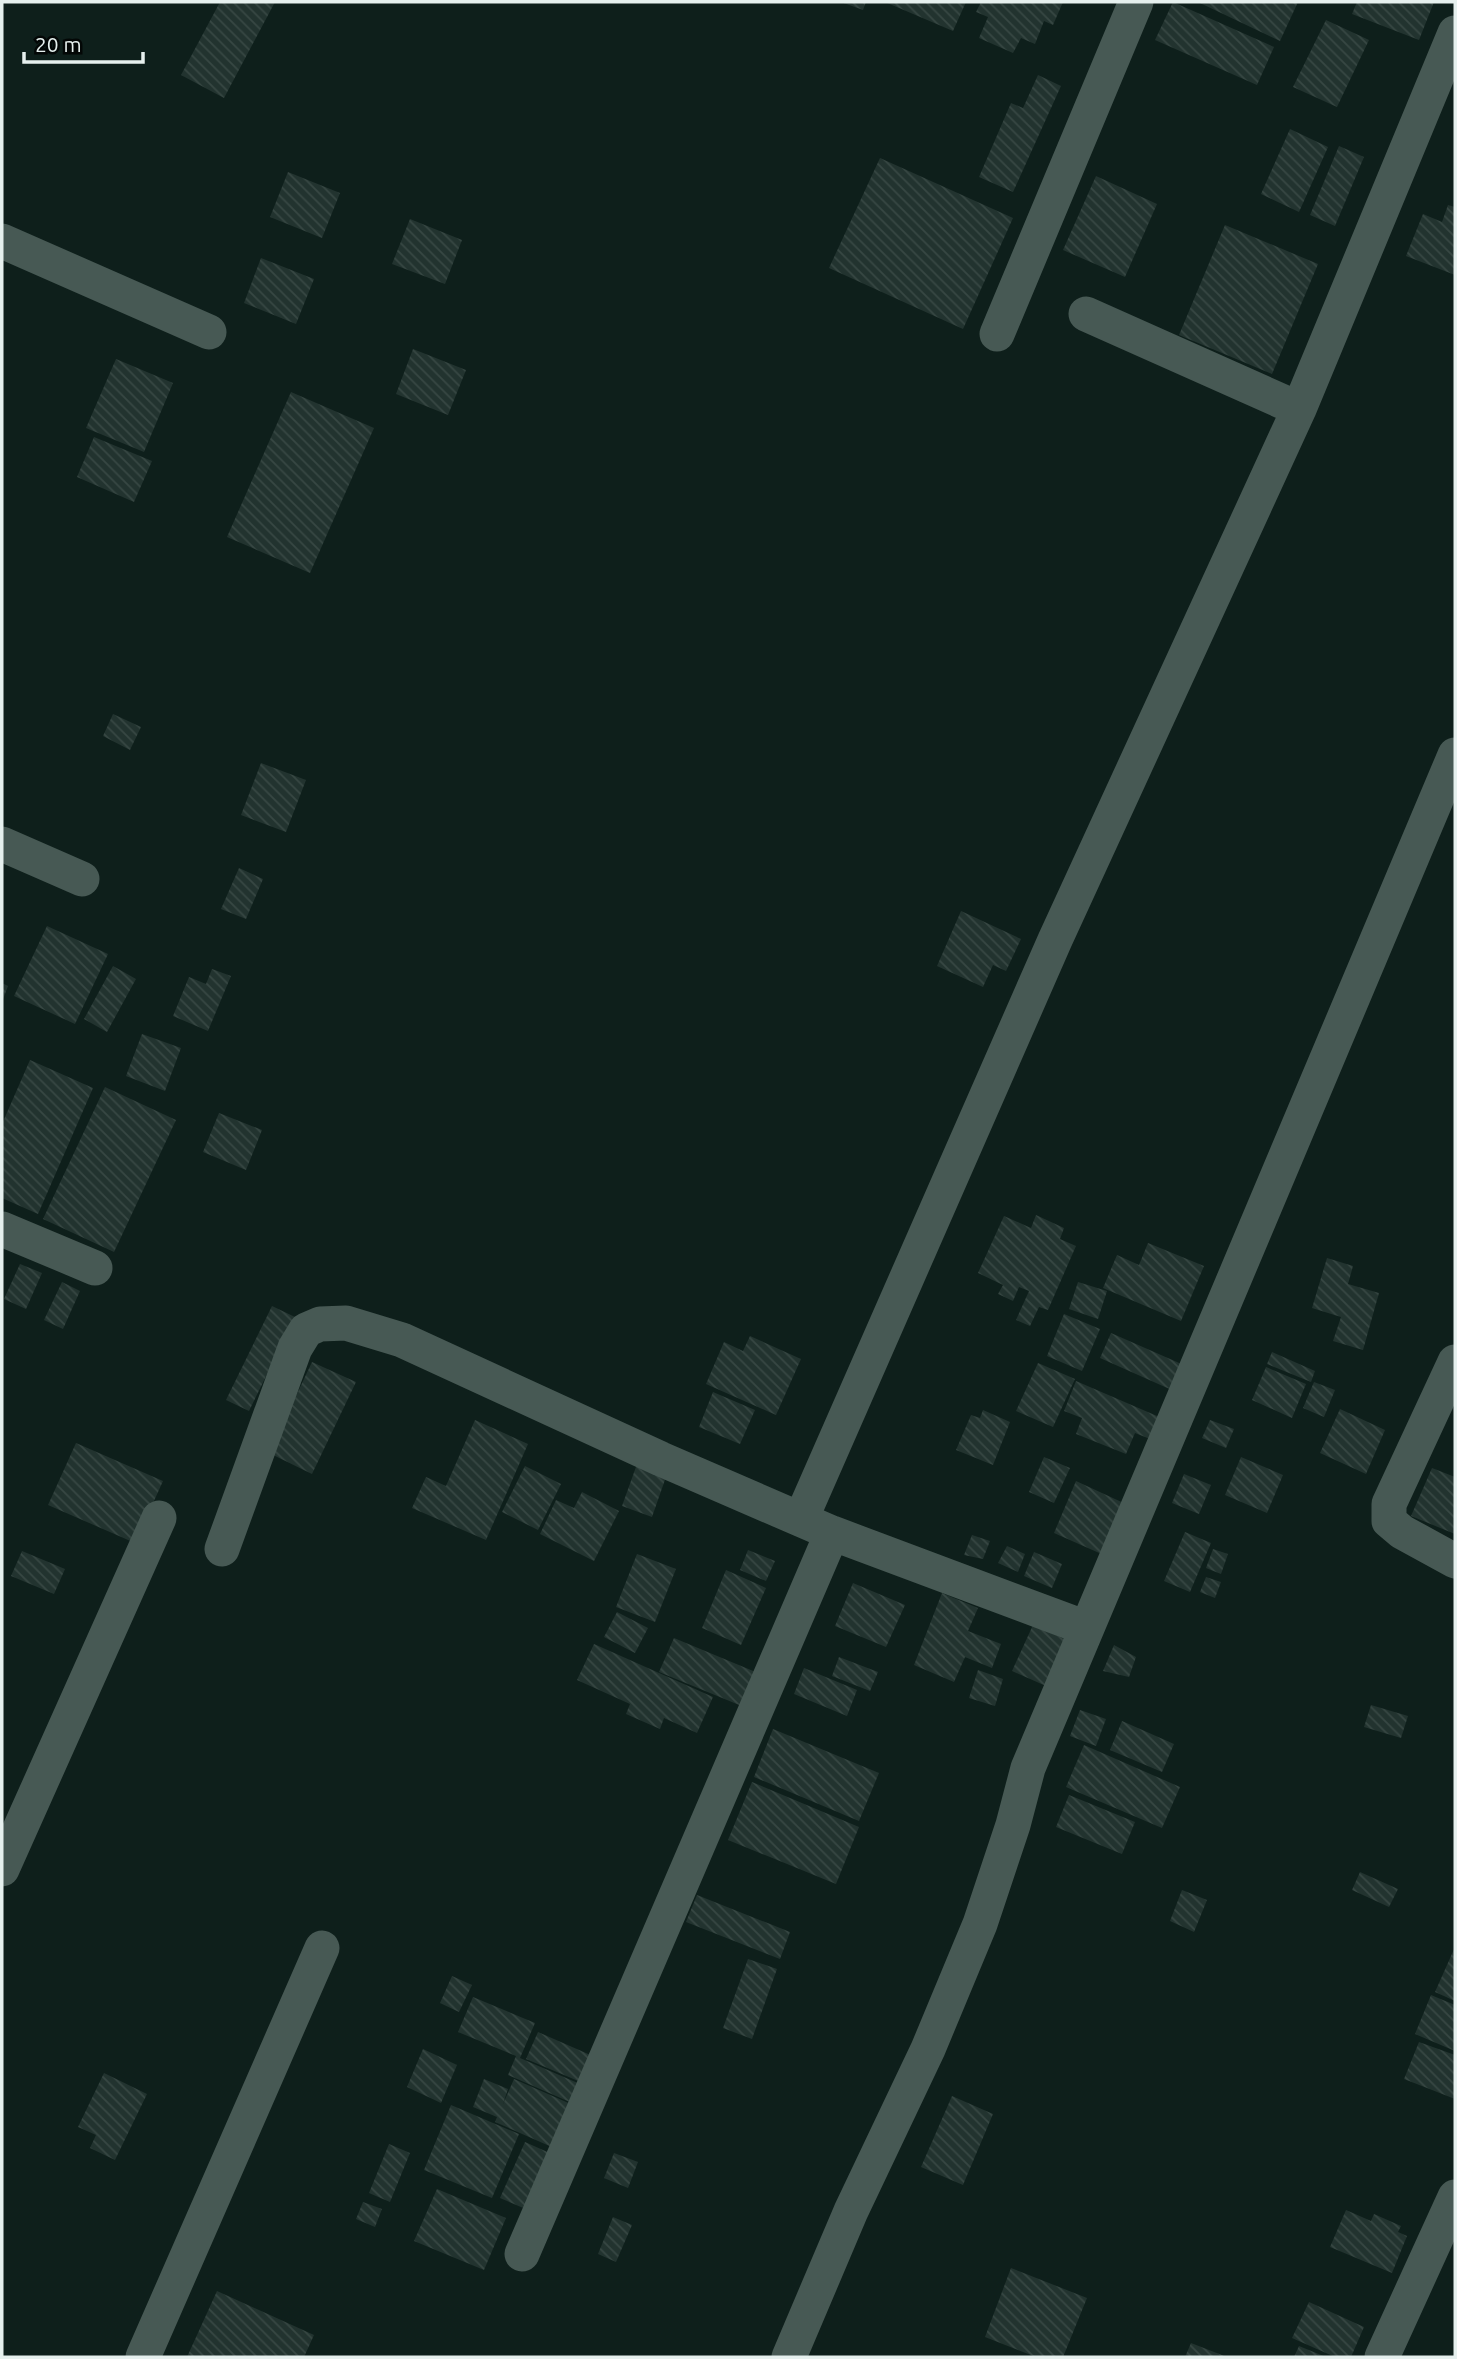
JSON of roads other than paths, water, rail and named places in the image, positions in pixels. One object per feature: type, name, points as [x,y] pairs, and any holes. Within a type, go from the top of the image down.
[{"type":"street","points":[[997,334],[1136,2]]},
{"type":"street","points":[[801,1519],[1055,940],[1298,409],[1455,33]]},
{"type":"street","points":[[2,241],[209,332]]},
{"type":"street","points":[[1086,314],[1298,409]]},
{"type":"street","points":[[789,2357],[851,2211],[928,2049],[980,1924],[1013,1825],[1028,1768],[1455,755]]},
{"type":"street","points":[[2,844],[82,878]]},
{"type":"street","points":[[2,1229],[95,1268]]},
{"type":"street","points":[[222,1549],[295,1348],[306,1330],[320,1324],[346,1323],[402,1339],[493,1383],[832,1533],[1086,1628]]},
{"type":"street","points":[[1455,1362],[1388,1504],[1389,1521],[1395,1527],[1455,1561]]},
{"type":"street","points":[[2,1869],[159,1518]]},
{"type":"street","points":[[522,2254],[832,1533]]},
{"type":"street","points":[[143,2357],[322,1948]]},
{"type":"street","points":[[1382,2357],[1455,2197]]}]
